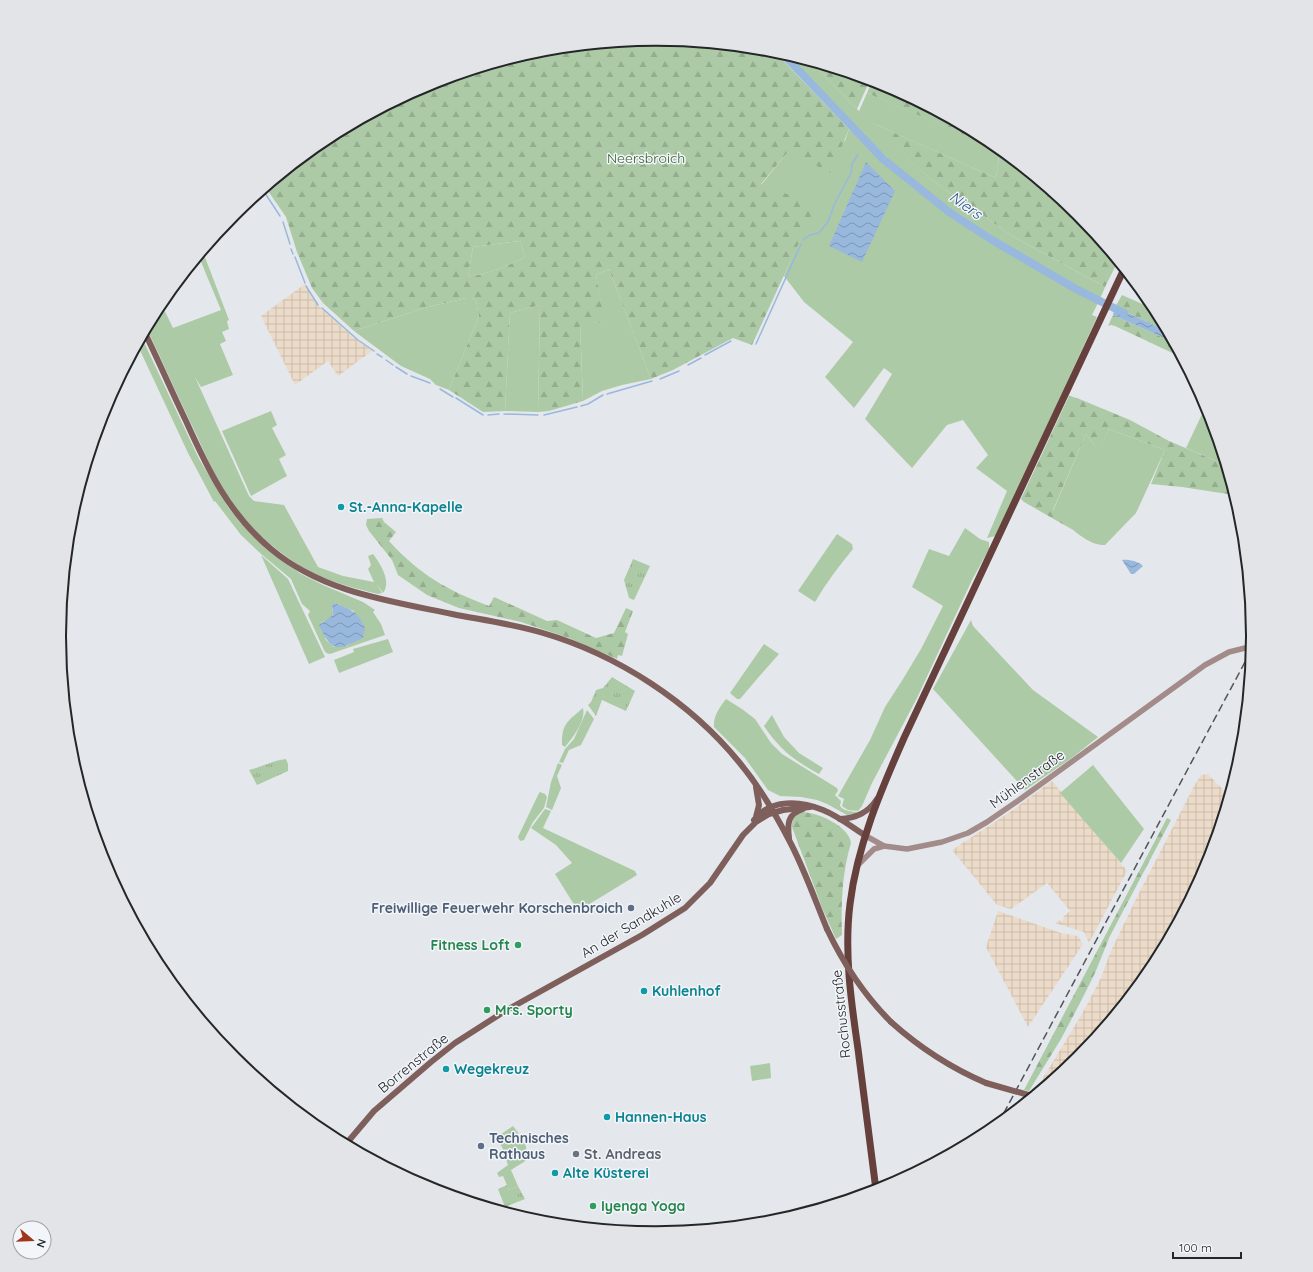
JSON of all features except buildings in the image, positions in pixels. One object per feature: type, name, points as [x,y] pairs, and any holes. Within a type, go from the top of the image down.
[{"type":"main road","name":"Rochusstraße","points":[[875,1184],[849,966],[848,926],[850,906],[858,865],[880,795],[904,738],[1122,273]]},
{"type":"main road","points":[[148,338],[203,458],[221,490],[244,522],[262,541],[278,554],[310,575],[353,592],[401,604],[539,632],[566,641],[606,658],[659,689],[697,718],[729,751],[755,783],[790,841],[838,953],[853,978],[868,997],[891,1022],[933,1056],[986,1083],[1028,1095]]},
{"type":"main road","points":[[755,783],[759,803],[759,810],[756,818]]},
{"type":"main road","points":[[840,819],[851,819],[858,816],[869,809],[880,795]]},
{"type":"main road","name":"Mühlenstraße","points":[[772,810],[790,803],[810,806],[825,811],[840,819],[866,836]]},
{"type":"main road","points":[[790,841],[788,827],[790,817],[797,811],[810,806]]},
{"type":"main road","name":"An der Sandkuhle","points":[[505,1011],[642,935],[685,908],[710,883],[756,818],[772,810]]},
{"type":"main road","name":"An der Sandkuhle","points":[[745,832],[772,810]]},
{"type":"main road","name":"Borrenstraße","points":[[350,1140],[374,1111],[430,1062],[505,1011]]},
{"type":"street","name":"Mühlenstraße","points":[[866,836],[884,846],[901,849],[915,848],[956,838],[975,830],[1019,800],[1205,665],[1224,654],[1246,648]]},
{"type":"street","points":[[858,865],[874,849],[884,846]]},
{"type":"shaded area","points":[[305,284],[320,307],[358,341],[372,351],[338,376],[328,361],[295,385],[261,316]]},
{"type":"shaded area","points":[[1208,774],[1225,792],[1202,862],[1186,897],[1147,964],[1125,995],[1074,1053],[1046,1080],[1040,1083],[1082,1014],[1101,978],[1110,953],[1136,899],[1201,775]]},
{"type":"shaded area","points":[[1052,781],[1127,871],[1089,943],[1084,932],[1055,923],[1059,920],[1061,922],[1064,919],[1063,917],[1070,911],[1047,883],[1011,909],[997,905],[952,850],[1010,812]]},
{"type":"shaded area","points":[[998,911],[1061,933],[1078,936],[1083,944],[1028,1027],[986,947]]},
{"type":"green space","name":"Neersbroich","points":[[618,47],[695,47],[734,51],[782,59],[849,129],[831,173],[788,152],[761,184],[816,205],[752,345],[733,338],[673,370],[651,379],[609,269],[596,275],[605,322],[580,324],[583,401],[549,411],[538,412],[540,305],[510,313],[505,411],[483,412],[449,390],[479,316],[476,301],[472,298],[466,298],[424,308],[354,331],[323,303],[312,288],[297,252],[286,217],[268,191],[329,145],[362,125],[431,91],[467,77],[541,57],[579,51]],"holes":[[[520,241],[525,257],[480,275],[468,276],[473,247]]]},
{"type":"green space","points":[[793,62],[817,68],[859,111],[867,93],[971,137],[999,156],[996,178],[872,123],[930,179],[1014,237],[1105,287],[1100,299],[987,235],[945,206],[924,190],[888,158]]},
{"type":"green space","points":[[817,68],[868,85],[857,109]]},
{"type":"green space","points":[[870,86],[882,91],[952,125],[975,139],[867,93]]},
{"type":"green space","points":[[870,122],[996,178],[999,156],[1046,192],[1074,219],[1116,266],[1105,287],[1014,237],[930,179]]},
{"type":"green space","points":[[849,129],[883,162],[963,225],[1005,251],[1098,303],[1092,315],[1097,317],[996,536],[987,538],[1007,491],[976,468],[988,455],[963,420],[947,425],[912,468],[865,419],[892,374],[884,368],[854,408],[825,377],[853,342],[804,302],[784,276],[800,238],[761,185],[788,152],[845,141]]},
{"type":"green space","points":[[520,241],[525,257],[480,275],[468,276],[473,247]]},
{"type":"green space","points":[[205,257],[229,320],[227,321],[229,329],[222,332],[226,341],[220,344],[233,375],[201,387],[195,377],[249,496],[254,501],[284,505],[318,567],[343,576],[374,582],[368,569],[371,565],[368,556],[373,554],[382,567],[386,578],[383,593],[376,583],[382,593],[378,594],[350,587],[330,580],[312,572],[294,561],[273,546],[255,530],[238,511],[226,493],[208,461],[150,335],[165,310],[173,328],[221,310],[201,262]]},
{"type":"green space","points":[[609,269],[651,379],[602,391],[583,401],[580,323],[604,322],[596,275]]},
{"type":"green space","points":[[1122,295],[1145,305],[1159,327],[1115,307]]},
{"type":"green space","points":[[466,298],[472,298],[476,301],[479,316],[449,390],[436,385],[430,379],[401,366],[354,331],[424,308]]},
{"type":"green space","points":[[540,305],[538,412],[505,411],[510,313]]},
{"type":"green space","points":[[1113,315],[1166,339],[1174,354],[1115,326],[1108,326]]},
{"type":"green space","points":[[145,344],[199,459],[228,507],[240,522],[256,539],[279,559],[301,574],[363,602],[375,610],[373,612],[381,624],[385,635],[330,654],[326,653],[308,615],[310,611],[302,604],[291,579],[241,535],[215,501],[214,502],[188,453],[140,351]],"holes":[[[334,603],[354,611],[349,645],[334,647],[326,640],[321,623],[333,615],[332,605]]]},
{"type":"green space","points":[[1069,396],[1130,420],[1169,441],[1220,462],[1229,494],[1151,484],[1165,450],[1109,429],[1100,448],[1094,445],[1086,434],[1053,510],[1073,530],[1021,499]]},
{"type":"green space","points":[[271,411],[277,425],[272,428],[286,455],[279,459],[287,476],[251,496],[222,431]]},
{"type":"green space","points":[[1203,412],[1220,462],[1186,448]]},
{"type":"green space","points":[[1109,429],[1165,450],[1136,513],[1105,545],[1091,542],[1084,538],[1053,511],[1086,434],[1094,445],[1100,447]]},
{"type":"green space","points":[[382,518],[384,522],[396,532],[389,541],[412,563],[423,572],[447,587],[489,606],[494,597],[547,621],[557,620],[596,638],[614,633],[626,608],[633,611],[625,632],[628,634],[622,656],[618,655],[617,659],[569,638],[521,622],[459,608],[427,595],[398,575],[392,560],[369,531],[366,525],[367,519]]},
{"type":"green space","points":[[965,528],[980,539],[989,542],[989,549],[972,580],[917,698],[872,783],[862,806],[858,811],[848,810],[842,806],[844,799],[838,796],[870,740],[885,707],[921,649],[943,606],[912,587],[929,549],[949,556]]},
{"type":"green space","points":[[837,534],[852,544],[853,549],[815,602],[798,591]]},
{"type":"green space","points":[[261,555],[288,579],[325,657],[309,664]]},
{"type":"green space","points":[[633,559],[650,566],[634,600],[629,598],[624,580]]},
{"type":"green space","points":[[971,620],[973,626],[1033,690],[1098,737],[1073,757],[1025,790],[933,689]]},
{"type":"green space","points":[[388,639],[393,652],[339,673],[334,660],[354,652],[353,649]]},
{"type":"green space","points":[[764,644],[779,654],[740,699],[737,699],[730,693]]},
{"type":"green space","points":[[612,677],[635,691],[626,711],[602,700],[596,716],[588,705],[591,702],[596,690],[603,688]]},
{"type":"green space","points":[[726,699],[755,719],[771,743],[782,754],[837,788],[838,791],[835,795],[841,801],[840,806],[845,810],[856,812],[857,814],[847,815],[817,800],[801,797],[780,796],[768,790],[745,758],[714,727],[719,708]]},
{"type":"green space","points":[[583,708],[583,718],[581,723],[565,747],[562,745],[564,727]]},
{"type":"green space","points":[[587,710],[594,719],[581,745],[569,750],[563,763],[559,762],[565,749],[574,739]]},
{"type":"green space","points":[[772,715],[784,737],[799,753],[823,768],[819,774],[788,754],[776,742],[764,726]]},
{"type":"green space","points":[[286,759],[288,771],[257,785],[249,770]]},
{"type":"green space","points":[[558,763],[562,765],[557,776],[561,788],[552,810],[546,807],[551,782]]},
{"type":"green space","points":[[1093,765],[1144,829],[1121,863],[1060,793]]},
{"type":"green space","points":[[540,792],[545,794],[547,797],[544,808],[533,822],[524,840],[520,841],[518,837]]},
{"type":"green space","points":[[545,809],[551,811],[543,828],[635,871],[637,875],[578,911],[555,874],[572,863],[556,845],[531,828]]},
{"type":"green space","points":[[802,812],[824,817],[839,826],[845,831],[851,843],[843,888],[842,935],[836,939],[823,910],[792,827],[794,818]]},
{"type":"green space","points":[[1167,818],[1171,820],[1110,936],[1095,973],[1079,1005],[1061,1039],[1029,1091],[1024,1090]]},
{"type":"green space","points":[[770,1063],[771,1078],[752,1081],[750,1066]]},
{"type":"green space","points":[[513,1126],[526,1146],[527,1160],[511,1170],[518,1186],[509,1190],[503,1176],[499,1177],[497,1173],[508,1165],[502,1147],[498,1141],[500,1135]]},
{"type":"green space","points":[[507,1185],[509,1190],[518,1186],[525,1199],[505,1206],[498,1189]]},
{"type":"water","points":[[866,162],[895,191],[862,262],[829,246]]},
{"type":"water","points":[[1115,307],[1159,327],[1166,339],[1113,315]]},
{"type":"water","points":[[1122,560],[1133,561],[1143,566],[1134,574],[1131,574]]},
{"type":"water","points":[[334,603],[353,611],[356,614],[365,628],[363,638],[341,647],[336,647],[328,641],[319,625],[333,615],[332,604]]},
{"type":"waterway","name":"Niers","points":[[790,61],[883,159],[949,212],[992,240],[1076,289],[1124,313]]},
{"type":"waterway","points":[[803,240],[810,235],[819,233],[828,222],[834,205],[851,173],[852,164],[858,154]]},
{"type":"waterway","points":[[265,194],[280,216]]},
{"type":"waterway","points":[[283,222],[290,244]]},
{"type":"waterway","points":[[756,344],[801,244]]},
{"type":"waterway","points":[[291,249],[293,254]]},
{"type":"waterway","points":[[295,257],[305,283]]},
{"type":"waterway","points":[[306,286],[318,305]]},
{"type":"waterway","points":[[322,308],[358,340],[374,351]]},
{"type":"waterway","points":[[705,355],[731,341]]},
{"type":"waterway","points":[[377,354],[382,357]]},
{"type":"waterway","points":[[688,365],[701,358]]},
{"type":"waterway","points":[[386,360],[393,365]]},
{"type":"waterway","points":[[396,367],[407,374]]},
{"type":"waterway","points":[[660,379],[679,371]]},
{"type":"waterway","points":[[411,376],[430,383]]},
{"type":"waterway","points":[[607,394],[652,381]]},
{"type":"waterway","points":[[440,389],[453,397]]},
{"type":"waterway","points":[[581,406],[588,404],[603,395]]},
{"type":"waterway","points":[[456,398],[483,415]]},
{"type":"waterway","points":[[544,415],[577,407]]},
{"type":"waterway","points":[[488,415],[499,414]]},
{"type":"waterway","points":[[504,414],[538,415]]},
{"type":"railway","points":[[1004,1113],[1245,661]]},
{"type":"place","name":"St.-Anna-Kapelle","points":[[341,507]]},
{"type":"place","name":"Freiwillige Feuerwehr Korschenbroich","points":[[631,908]]},
{"type":"place","name":"Fitness Loft","points":[[518,945]]},
{"type":"place","name":"Kuhlenhof","points":[[644,991]]},
{"type":"place","name":"Mrs. Sporty","points":[[487,1010]]},
{"type":"place","name":"Wegekreuz","points":[[446,1069]]},
{"type":"place","name":"Hannen-Haus","points":[[607,1117]]},
{"type":"place","name":"Technisches Rathaus","points":[[481,1146]]},
{"type":"place","name":"St. Andreas","points":[[576,1154]]},
{"type":"place","name":"Alte Küsterei","points":[[555,1173]]},
{"type":"place","name":"Iyenga Yoga","points":[[593,1206]]}]
